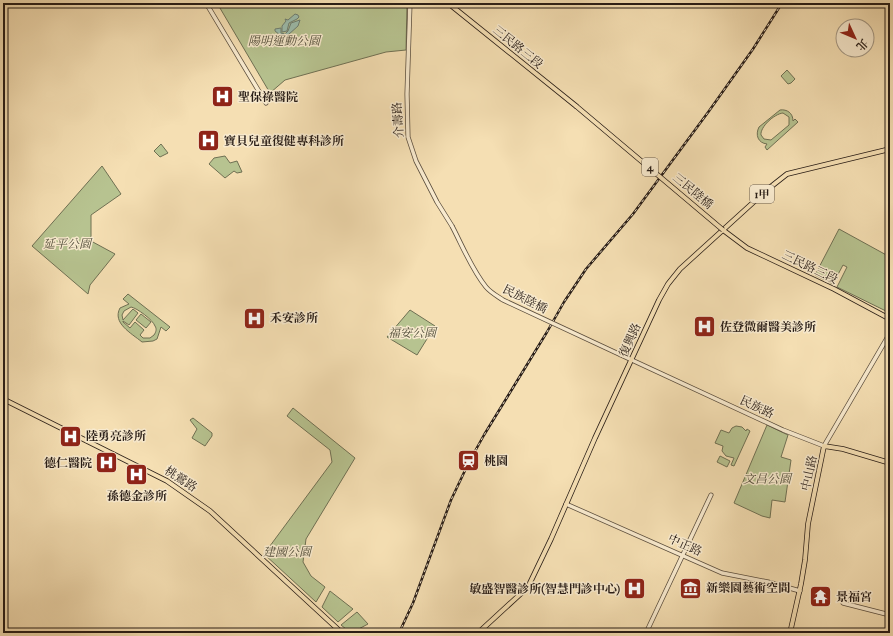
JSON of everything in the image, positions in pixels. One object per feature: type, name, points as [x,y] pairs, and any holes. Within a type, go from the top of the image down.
[{"type":"main road","name":"三民路三段","points":[[448,3],[576,106]]},
{"type":"main road","name":"三民陸橋","points":[[576,106],[723,230]]},
{"type":"main road","name":"復興路","points":[[478,633],[528,587],[656,307],[668,284],[680,269],[768,189],[787,174],[890,149]]},
{"type":"main road","name":"三民路三段","points":[[723,230],[747,248],[834,290],[890,320]]},
{"type":"main road","name":"桃鶯路","points":[[3,399],[167,481],[210,511],[342,633]]},
{"type":"main road","name":"民族路","points":[[824,446],[843,449],[890,463]]},
{"type":"main road","name":"中山路","points":[[790,633],[800,591],[805,560],[808,524],[824,446]]},
{"type":"street","points":[[206,3],[266,103]]},
{"type":"street","name":"介壽路","points":[[410,3],[406,94],[408,137],[416,161],[437,202],[452,226]]},
{"type":"street","name":"民族陸橋","points":[[452,226],[477,273],[486,287],[494,294],[503,300],[621,355]]},
{"type":"street","name":"中山路","points":[[824,446],[890,333]]},
{"type":"street","name":"民族路","points":[[621,355],[783,430],[824,446]]},
{"type":"street","points":[[646,633],[711,495]]},
{"type":"street","name":"中正路","points":[[566,504],[722,573],[768,582],[800,591]]},
{"type":"street","points":[[843,603],[890,615]]},
{"type":"green space","name":"陽明運動公園","points":[[217,3],[407,3],[406,50],[386,52],[285,80],[270,93]]},
{"type":"green space","points":[[787,70],[795,79],[788,84],[781,76]]},
{"type":"green space","points":[[780,110],[789,112],[793,121],[795,119],[798,122],[767,150],[765,147],[767,144],[761,142],[757,136],[759,127]],"holes":[[[783,113],[789,117],[789,125],[771,140],[764,139],[761,132],[768,121]]]},
{"type":"green space","points":[[161,144],[168,153],[160,157],[154,151]]},
{"type":"green space","points":[[225,156],[230,163],[237,161],[242,172],[237,173],[234,171],[225,178],[209,164],[214,158]]},
{"type":"green space","name":"延平公園","points":[[102,166],[121,194],[91,215],[91,241],[115,254],[90,285],[88,294],[32,246]]},
{"type":"green space","points":[[839,229],[890,257],[890,313],[837,287],[847,267],[843,265],[833,284],[815,275]]},
{"type":"green space","points":[[128,294],[170,327],[166,331],[161,327],[157,339],[142,342],[128,331],[121,323],[118,313],[120,308],[129,304],[123,299]],"holes":[[[131,307],[148,318],[156,327],[154,335],[150,338],[143,338],[140,335],[144,330],[135,322],[130,328],[123,322],[129,325],[138,313],[133,309],[123,320],[122,315],[124,311]]]},
{"type":"green space","name":"福安公園","points":[[410,310],[435,326],[417,355],[387,337]]},
{"type":"green space","points":[[141,314],[151,322],[146,328],[136,320]]},
{"type":"green space","name":"建國公園","points":[[293,408],[355,458],[306,539],[303,562],[311,576],[325,587],[316,602],[264,554],[332,462],[330,450],[287,416]]},
{"type":"green space","points":[[193,418],[212,433],[212,436],[205,446],[192,438],[197,429],[190,420]]},
{"type":"green space","name":"文昌公園","points":[[767,425],[788,435],[781,457],[791,460],[785,502],[772,500],[770,518],[762,516],[734,503]]},
{"type":"green space","points":[[736,426],[742,427],[746,431],[747,429],[750,431],[734,466],[731,465],[734,458],[726,456],[722,451],[723,446],[715,443],[721,430],[729,433],[732,428]]},
{"type":"green space","points":[[720,456],[730,461],[727,467],[717,462]]},
{"type":"green space","points":[[330,591],[353,609],[338,622],[322,607]]},
{"type":"green space","points":[[357,612],[368,624],[351,633],[341,625]]},
{"type":"shaded area","points":[[295,14],[299,17],[289,23],[287,31],[282,32],[282,26],[286,21],[285,19],[288,20]]},
{"type":"shaded area","points":[[300,20],[298,26],[288,35],[289,38],[285,37],[280,42],[280,35],[275,31],[275,29],[281,28],[281,33],[285,34],[291,23]]},
{"type":"railway","points":[[399,633],[413,603],[451,500],[469,462],[564,302],[586,269],[633,214],[709,111],[753,49],[782,3]]},
{"type":"place","name":"聖保祿醫院","points":[[222,97]]},
{"type":"place","name":"寶貝兒童復健專科診所","points":[[209,141]]},
{"type":"place","name":"禾安診所","points":[[255,318]]},
{"type":"place","name":"佐登微爾醫美診所","points":[[705,327]]},
{"type":"place","name":"陸勇亮診所","points":[[71,436]]},
{"type":"place","name":"桃園","points":[[468,461]]},
{"type":"place","name":"德仁醫院","points":[[107,463]]},
{"type":"place","name":"孫德金診所","points":[[137,475]]},
{"type":"place","name":"新樂園藝術空間","points":[[691,588]]},
{"type":"place","name":"敏盛智醫診所(智慧門診中心)","points":[[635,589]]},
{"type":"place","name":"景福宮","points":[[821,597]]}]
